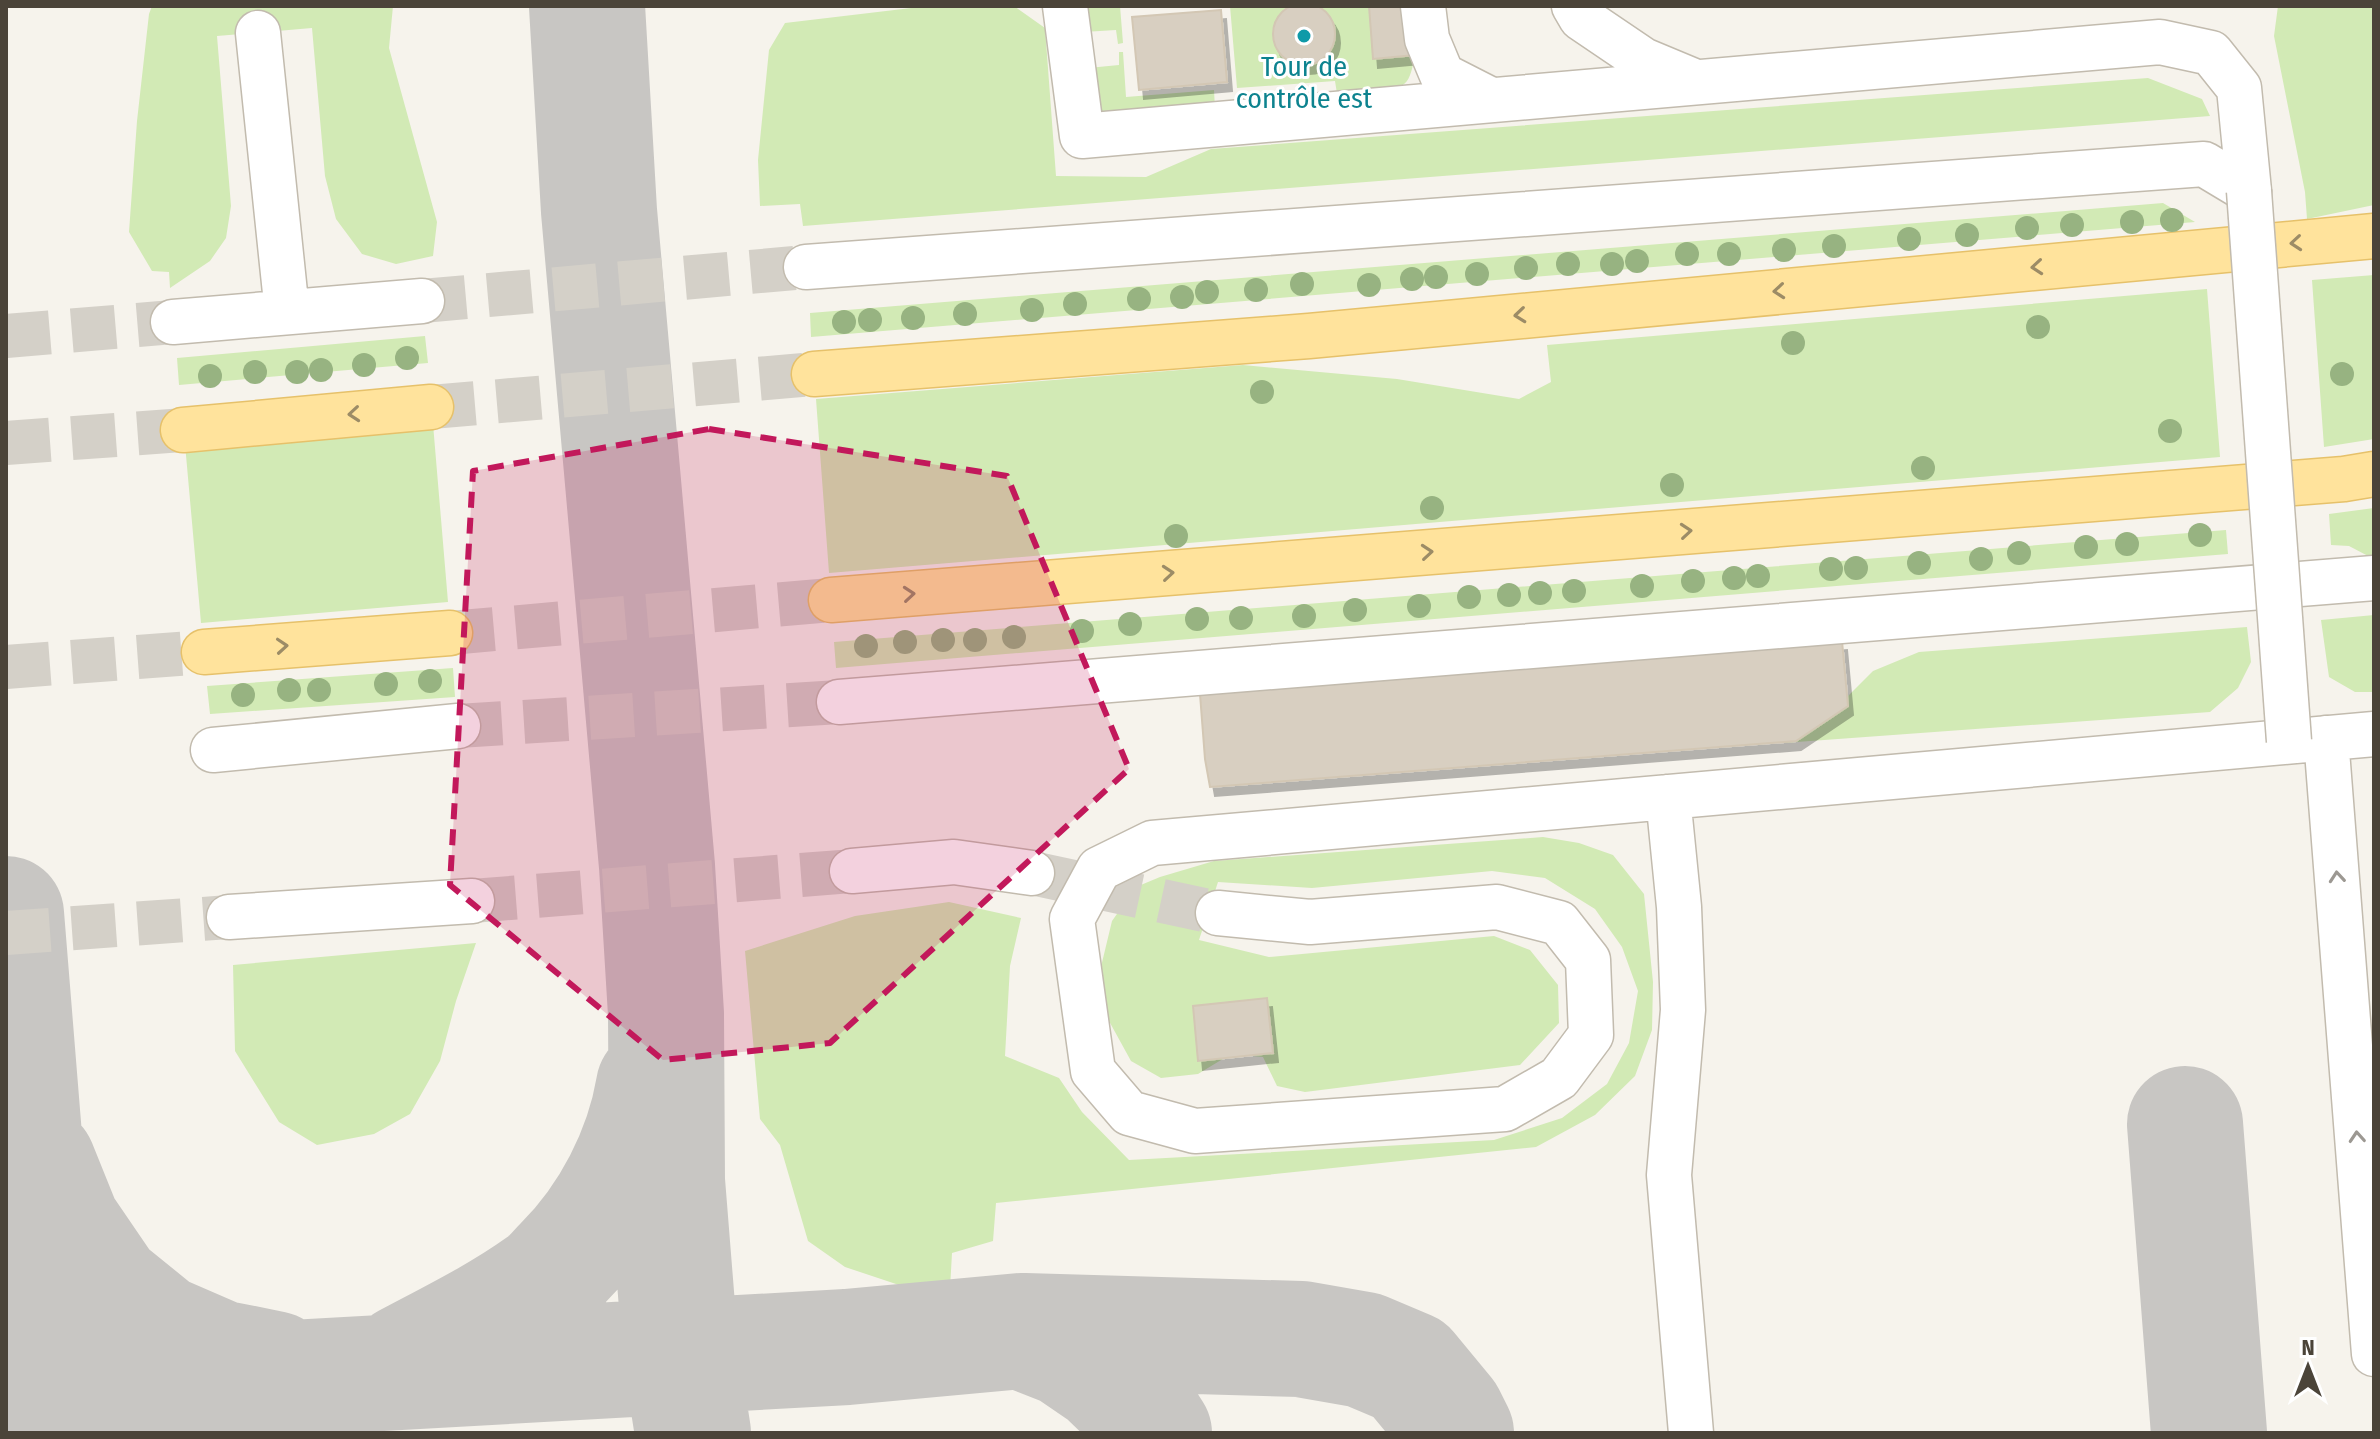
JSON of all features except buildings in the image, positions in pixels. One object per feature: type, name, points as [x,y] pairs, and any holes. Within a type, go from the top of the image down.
[{"type":"main road","points":[[814,374],[1309,336],[2374,236]]},
{"type":"main road","points":[[183,430],[431,407]]},
{"type":"main road","points":[[831,600],[2344,479],[2374,474]]},
{"type":"main road","points":[[204,652],[450,633]]},
{"type":"lane","points":[[1065,6],[1082,136],[2160,42],[2211,53],[2239,88],[2374,1354]]},
{"type":"lane","points":[[1423,6],[1427,39],[1442,75],[1491,100]]},
{"type":"lane","points":[[1574,6],[1581,18],[1643,60],[1697,82]]},
{"type":"lane","points":[[258,33],[287,312]]},
{"type":"lane","points":[[806,267],[2204,164],[2249,191]]},
{"type":"lane","points":[[173,322],[422,301]]},
{"type":"lane","points":[[839,702],[2374,578]]},
{"type":"lane","points":[[213,750],[458,726]]},
{"type":"lane","points":[[1218,913],[1310,922],[1497,907],[1559,923],[1588,960],[1591,1035],[1559,1078],[1505,1109],[1195,1131],[1129,1113],[1093,1071],[1072,919],[1099,869],[1152,843],[2374,734]]},
{"type":"lane","points":[[1668,797],[1679,907],[1683,1010],[1669,1175],[1691,1433]]},
{"type":"lane","points":[[852,871],[954,862],[1032,873]]},
{"type":"lane","points":[[229,917],[472,901]]},
{"type":"highlighted area","points":[[709,429],[1007,476],[1129,769],[830,1043],[663,1060],[450,885],[473,471]]},
{"type":"green space","points":[[152,6],[393,6],[389,48],[437,222],[433,256],[396,264],[362,254],[336,219],[325,176],[312,28],[217,36],[231,206],[226,238],[210,261],[170,288],[169,272],[152,271],[129,232],[137,121]]},
{"type":"green space","points":[[928,6],[1014,6],[1045,28],[1056,176],[1146,177],[1211,149],[2148,78],[2202,99],[2210,116],[803,226],[800,204],[760,206],[758,160],[769,50],[785,23]]},
{"type":"green space","points":[[1083,6],[1120,6],[1123,43],[1118,44],[1116,30],[1084,32]]},
{"type":"green space","points":[[1230,6],[1369,6],[1373,59],[1415,55],[1410,75],[1395,89],[1338,100],[1335,81],[1237,88]]},
{"type":"green space","points":[[2278,6],[2374,6],[2374,205],[2307,219],[2305,192],[2274,36]]},
{"type":"green space","points":[[1119,52],[1123,52],[1126,97],[1214,90],[1215,109],[1112,118],[1093,108],[1088,68],[1119,65]]},
{"type":"green space","points":[[2163,203],[2195,222],[811,337],[810,313]]},
{"type":"green space","points":[[2374,275],[2374,439],[2324,447],[2312,280]]},
{"type":"green space","points":[[2207,289],[2220,457],[829,573],[816,399],[1243,365],[1397,379],[1519,399],[1551,382],[1547,345]]},
{"type":"green space","points":[[425,336],[428,363],[179,385],[177,358]]},
{"type":"green space","points":[[433,424],[448,602],[201,623],[185,444]]},
{"type":"green space","points":[[2374,508],[2374,556],[2370,557],[2349,546],[2331,545],[2329,514]]},
{"type":"green space","points":[[2226,530],[2228,554],[836,668],[834,642]]},
{"type":"green space","points":[[2374,615],[2374,692],[2355,692],[2329,677],[2321,620]]},
{"type":"green space","points":[[2247,627],[2251,662],[2238,688],[2210,712],[1783,743],[1847,697],[1873,671],[1919,652]]},
{"type":"green space","points":[[453,668],[455,697],[210,714],[207,686]]},
{"type":"green space","points":[[1543,837],[1579,843],[1613,855],[1644,894],[1653,982],[1652,1030],[1635,1076],[1595,1115],[1536,1147],[996,1203],[993,1241],[952,1253],[950,1289],[917,1291],[845,1267],[808,1241],[780,1145],[760,1119],[745,951],[855,916],[949,902],[1021,918],[1010,966],[1005,1056],[1059,1078],[1082,1112],[1129,1160],[1494,1140],[1562,1118],[1607,1084],[1629,1043],[1638,991],[1622,947],[1595,909],[1545,878],[1492,871],[1312,888],[1218,882],[1199,940],[1269,957],[1494,936],[1530,950],[1558,985],[1559,1023],[1520,1065],[1305,1092],[1277,1086],[1263,1057],[1231,1054],[1198,1074],[1161,1078],[1131,1061],[1109,1021],[1099,975],[1112,921],[1136,887],[1160,877],[1214,861]]},
{"type":"green space","points":[[476,943],[440,1061],[410,1114],[374,1134],[317,1145],[279,1122],[235,1051],[233,965]]},
{"type":"taxiway","points":[[587,6],[599,211],[657,866],[666,1014],[667,1181],[681,1356],[693,1433]]},
{"type":"taxiway","points":[[6,914],[48,1433]]},
{"type":"taxiway","points":[[406,1362],[524,1296],[546,1281],[579,1246],[622,1182],[642,1135],[654,1086]]},
{"type":"taxiway","points":[[2185,1124],[2209,1433]]},
{"type":"taxiway","points":[[38,1164],[63,1226],[106,1289],[159,1332],[219,1358],[274,1369]]},
{"type":"taxiway","points":[[6,1394],[847,1347],[1021,1331],[1067,1349],[1105,1375],[1136,1405],[1154,1433]]},
{"type":"taxiway","points":[[1024,1331],[1301,1339],[1364,1350],[1409,1369],[1447,1415],[1456,1433]]},
{"type":"tunnel","points":[[422,301],[806,267]]},
{"type":"tunnel","points":[[6,336],[173,322]]},
{"type":"tunnel","points":[[431,407],[814,374]]},
{"type":"tunnel","points":[[6,443],[183,430]]},
{"type":"tunnel","points":[[450,633],[831,600]]},
{"type":"tunnel","points":[[6,667],[204,652]]},
{"type":"tunnel","points":[[458,726],[839,702]]},
{"type":"tunnel","points":[[472,901],[852,871]]},
{"type":"tunnel","points":[[1032,873],[1218,913]]},
{"type":"tunnel","points":[[6,933],[229,917]]},
{"type":"place","name":"Tour de contrôle est","points":[[1304,36]]}]
